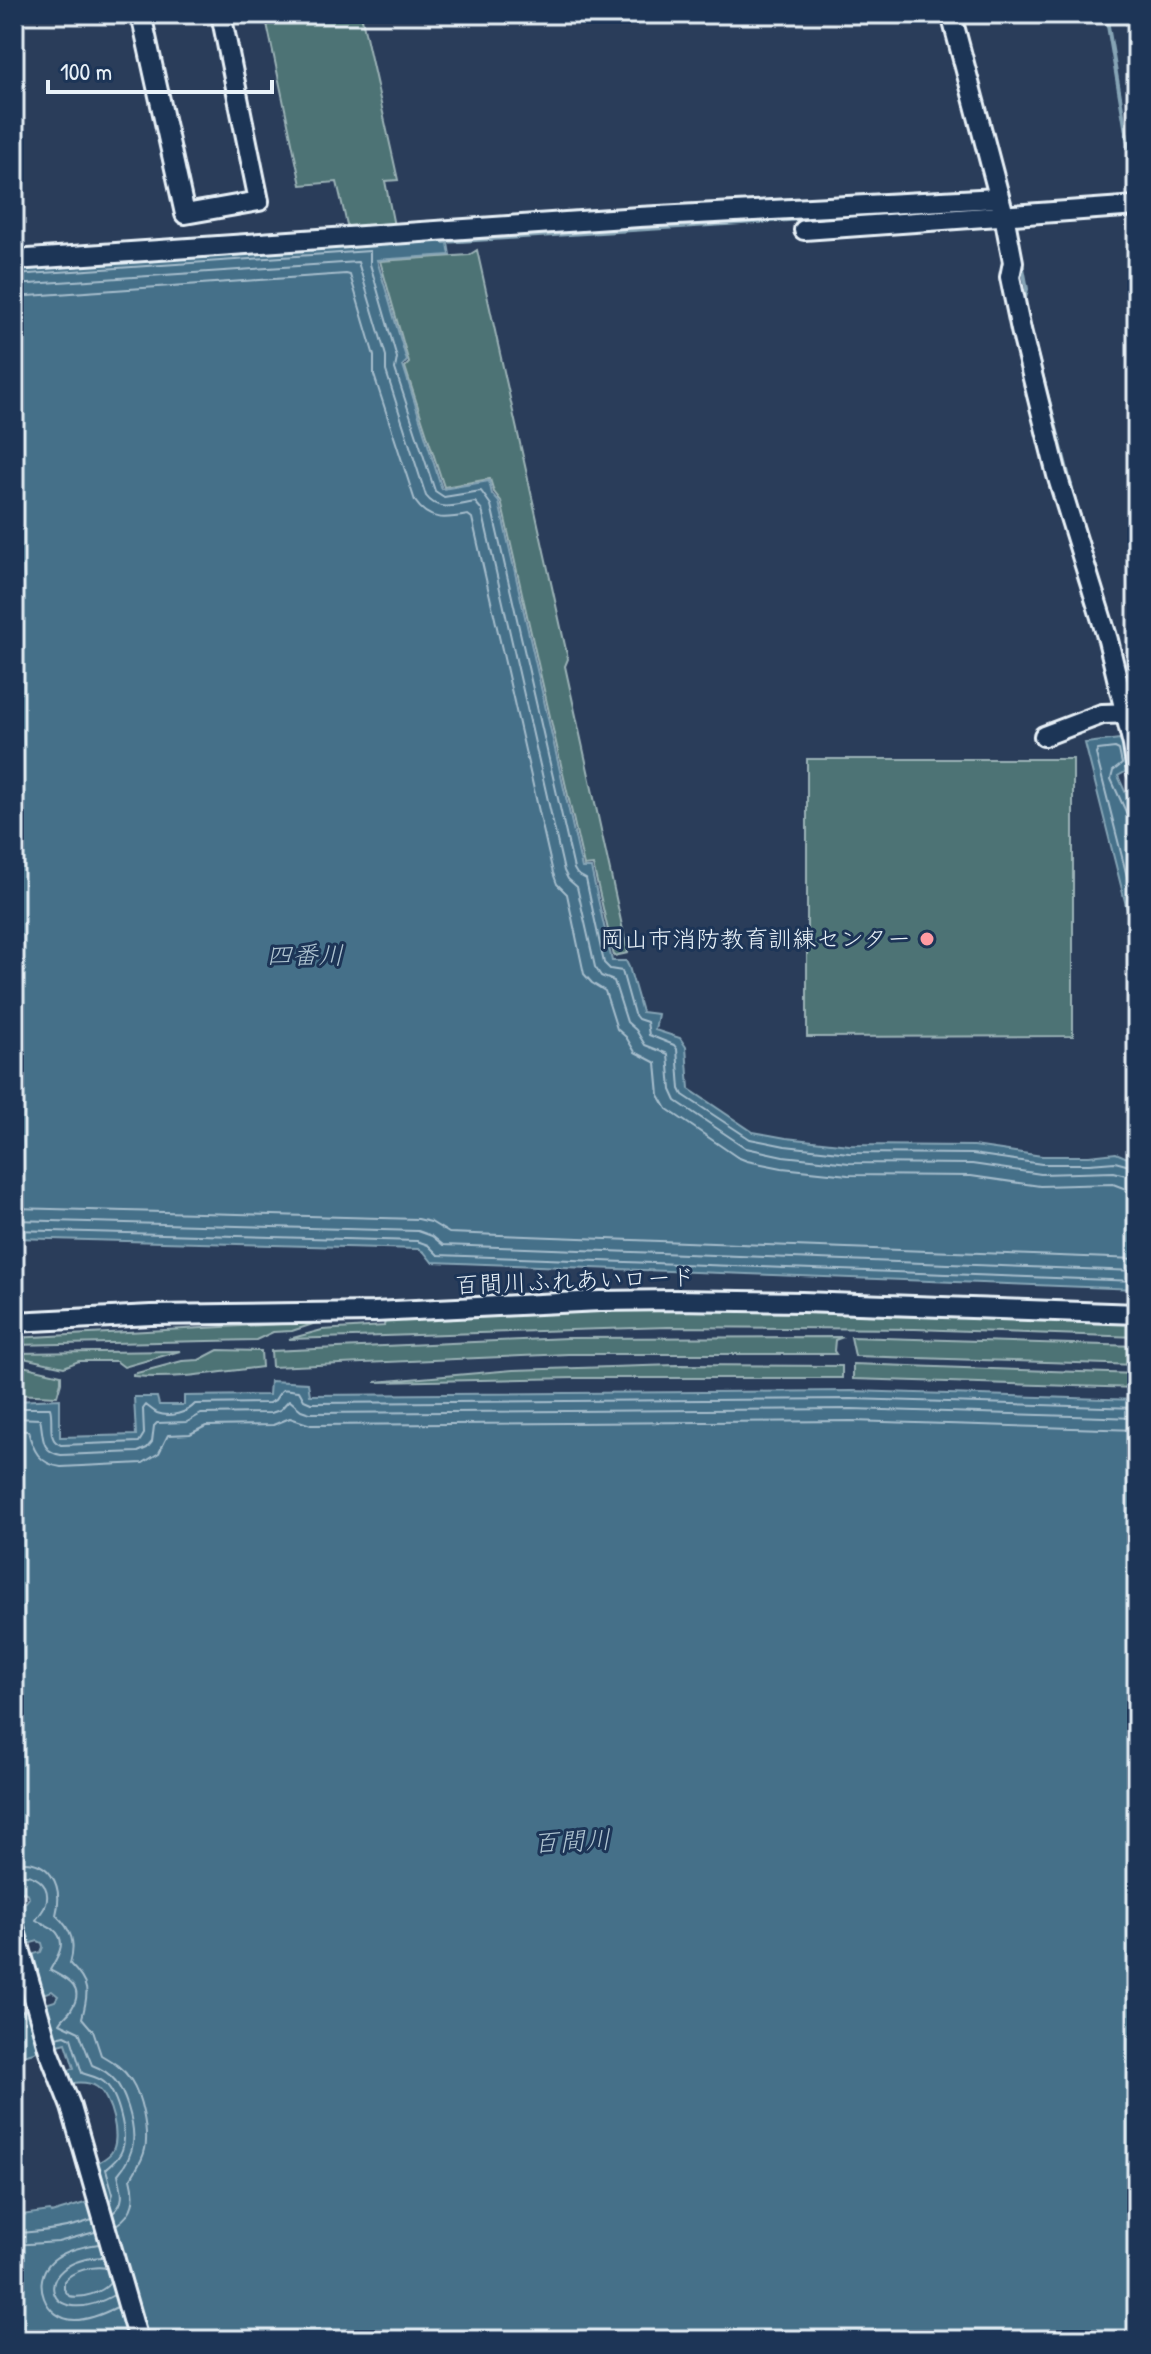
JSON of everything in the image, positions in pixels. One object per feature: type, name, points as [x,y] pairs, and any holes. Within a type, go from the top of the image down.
[{"type":"street","points":[[141,14],[185,214],[259,201],[221,14]]},
{"type":"street","points":[[951,14],[1001,206],[1013,262],[1010,277],[1021,330],[1057,475],[1132,713],[1135,752]]},
{"type":"street","points":[[14,260],[639,217],[849,216],[1001,206],[1137,206]]},
{"type":"street","points":[[804,230],[849,216]]},
{"type":"street","points":[[1044,736],[1102,714],[1132,713]]},
{"type":"street","name":"百間川ふれあいロード","points":[[14,1322],[151,1315],[374,1312],[674,1300],[1137,1314]]},
{"type":"street","points":[[14,1927],[138,2340]]},
{"type":"green space","points":[[265,14],[361,14],[398,180],[385,181],[394,226],[348,229],[337,182],[301,185]]},
{"type":"green space","points":[[477,250],[568,659],[565,666],[628,953],[614,956],[593,865],[584,866],[501,501],[490,479],[444,487],[405,367],[409,363],[380,261],[469,255]]},
{"type":"green space","points":[[807,759],[1073,759],[1073,1036],[807,1037]]},
{"type":"green space","points":[[744,1305],[1137,1320],[1137,1337],[915,1329],[668,1327],[289,1339],[322,1330],[384,1326],[385,1320]]},
{"type":"green space","points":[[319,1322],[292,1331],[273,1332],[256,1340],[14,1345],[14,1338]]},
{"type":"green space","points":[[843,1337],[835,1340],[836,1354],[568,1354],[272,1367],[271,1351],[567,1338]]},
{"type":"green space","points":[[851,1337],[1137,1346],[1137,1365],[855,1356]]},
{"type":"green space","points":[[218,1350],[261,1351],[262,1367],[181,1376],[133,1376],[182,1361],[199,1360]]},
{"type":"green space","points":[[180,1351],[124,1367],[116,1361],[79,1361],[64,1367],[14,1356],[14,1353]]},
{"type":"green space","points":[[14,1364],[61,1375],[57,1396],[14,1394]]},
{"type":"green space","points":[[853,1364],[1137,1374],[1137,1388],[853,1379]]},
{"type":"green space","points":[[676,1365],[842,1366],[842,1378],[375,1382],[513,1370]]},
{"type":"water","name":"四番川","points":[[447,237],[450,255],[377,260],[407,361],[403,365],[442,489],[489,481],[492,494],[499,502],[582,868],[591,868],[612,961],[626,961],[642,1012],[658,1014],[655,1030],[680,1038],[686,1047],[689,1089],[753,1132],[786,1138],[849,1145],[974,1146],[1042,1156],[1116,1153],[1137,1162],[1137,1289],[432,1262],[418,1249],[14,1238],[14,268]]},
{"type":"water","points":[[1120,739],[1132,768],[1118,776],[1137,818],[1137,949],[1085,743]]},
{"type":"water","name":"百間川","points":[[270,1381],[308,1383],[310,1395],[853,1391],[1137,1400],[1137,2340],[14,2340],[14,2216],[51,2213],[105,2197],[95,2164],[111,2153],[115,2129],[102,2092],[91,2084],[72,2083],[69,2070],[74,2068],[66,2043],[16,2057],[14,2061],[14,2014],[55,2001],[58,1996],[52,1991],[14,2002],[14,1960],[41,1952],[43,1947],[38,1941],[14,1948],[14,1906],[29,1898],[24,1892],[14,1895],[14,1401],[60,1399],[60,1437],[136,1435],[134,1397],[157,1397],[159,1405],[184,1405],[184,1396],[269,1395]]},
{"type":"waterway","points":[[1106,14],[1135,185]]},
{"type":"waterway","points":[[444,242],[994,207]]},
{"type":"waterway","points":[[1021,257],[1027,289],[1024,303]]},
{"type":"waterway","points":[[1028,320],[1078,512]]},
{"type":"place","name":"岡山市消防教育訓練センター","points":[[927,939]]}]
